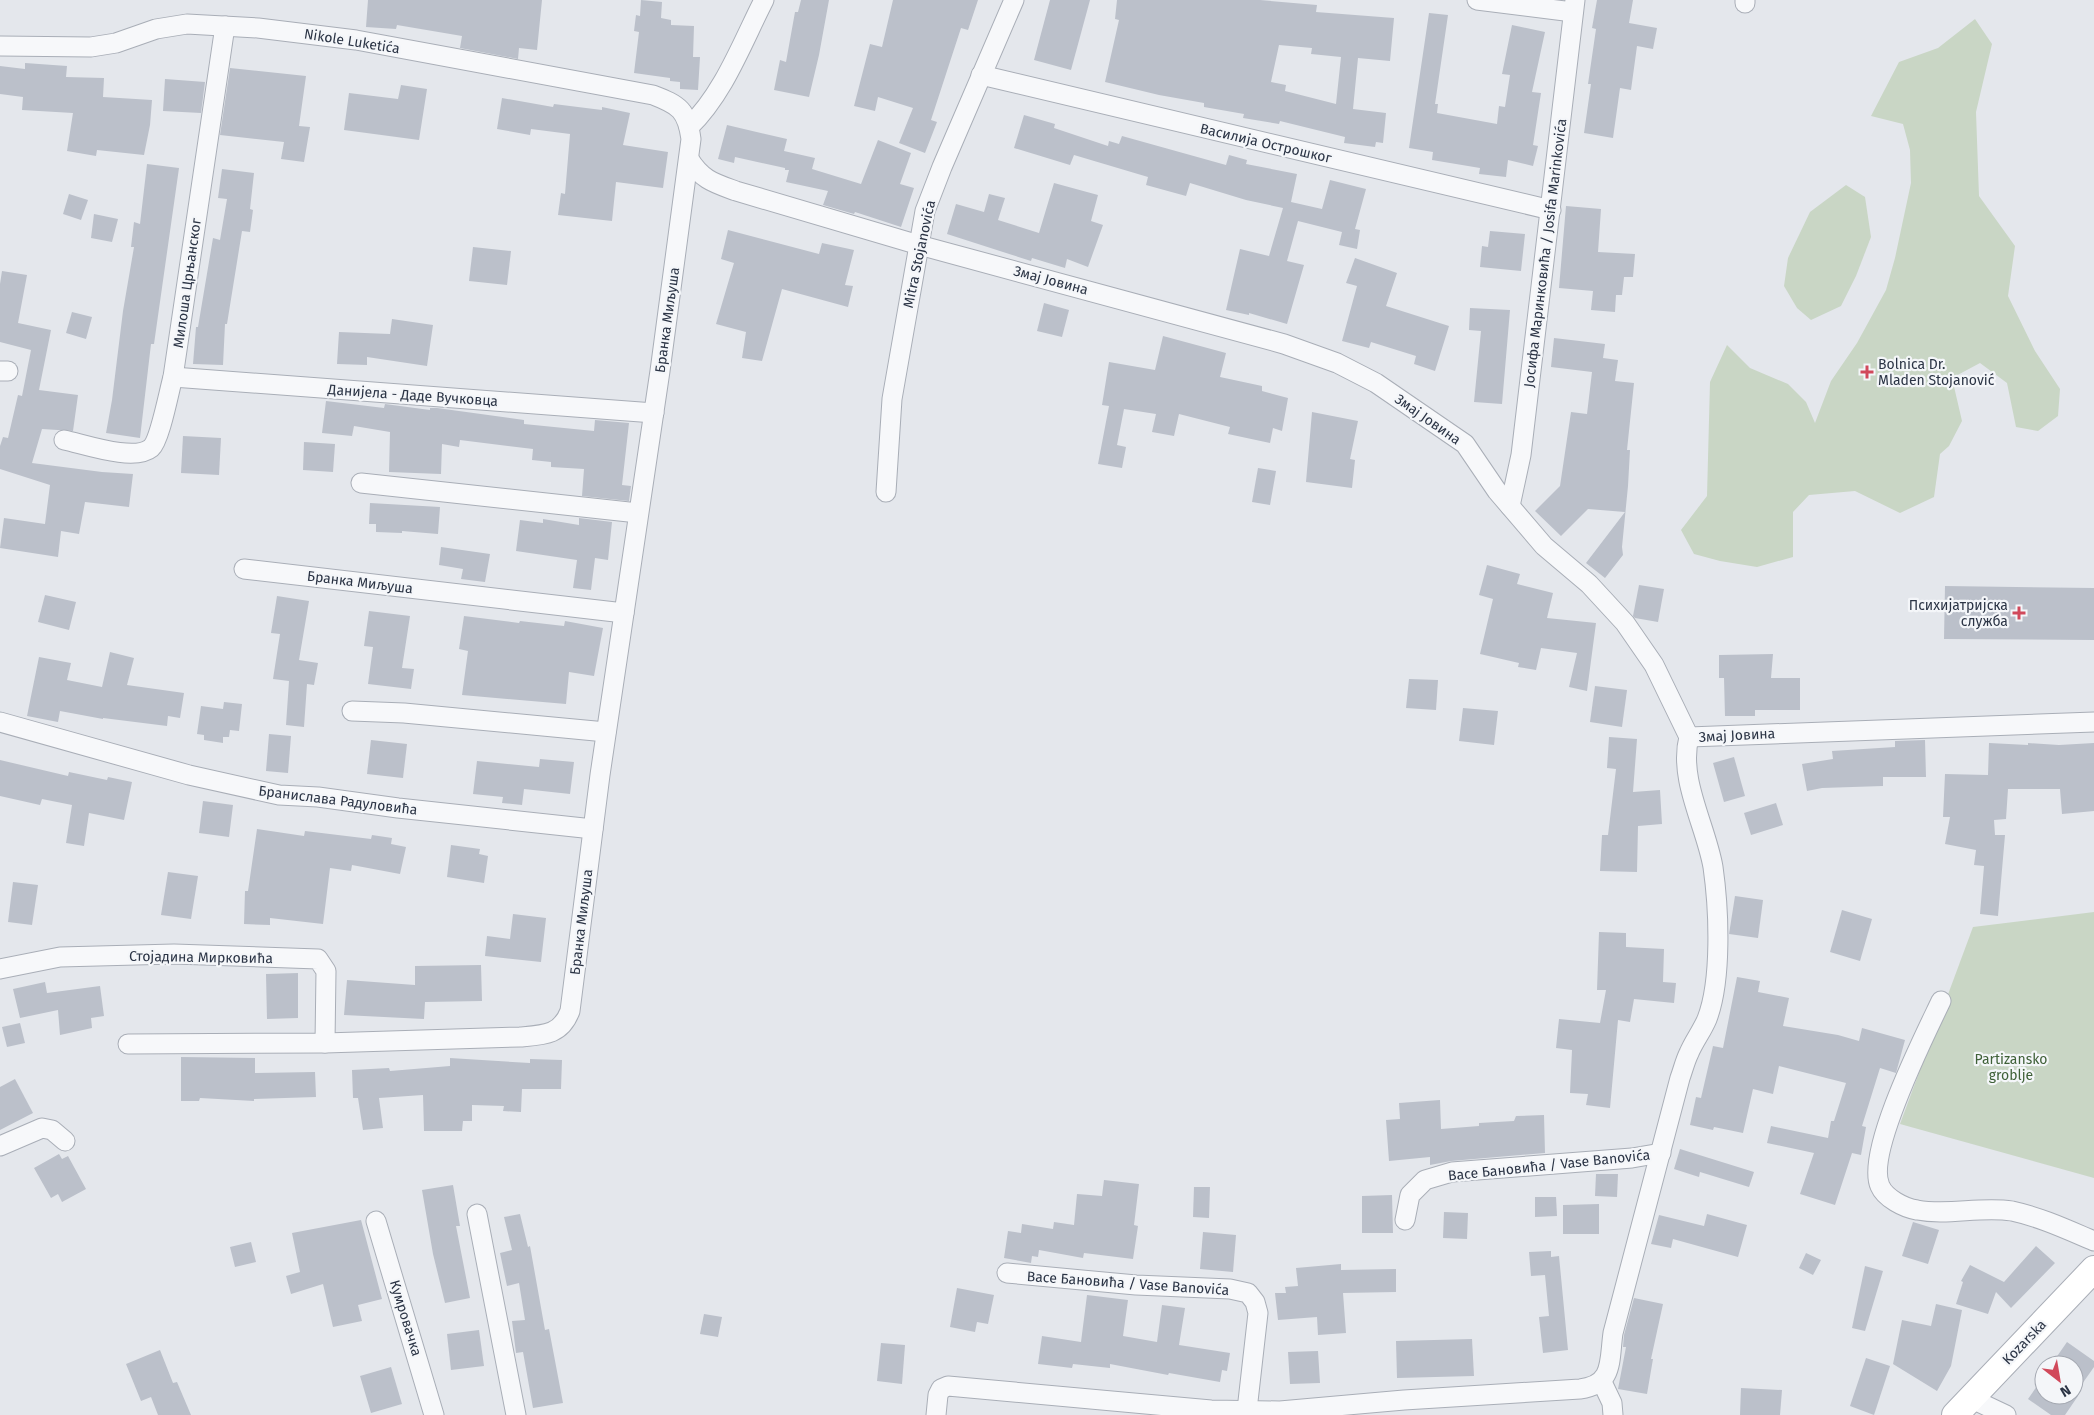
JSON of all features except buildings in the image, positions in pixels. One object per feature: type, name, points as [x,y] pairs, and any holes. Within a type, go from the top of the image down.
[{"type":"street","points":[[689,127],[703,113],[719,90],[764,0]]},
{"type":"street","name":"Mitra Stojanovića","points":[[886,492],[892,399],[925,211],[980,75],[1014,0]]},
{"type":"street","points":[[1477,0],[1574,6]]},
{"type":"street","name":"Јосифа Маринковића / Josifa Marinkovića","points":[[1510,506],[1521,455],[1574,6]]},
{"type":"street","name":"Nikole Luketića","points":[[0,46],[91,47],[116,43],[156,29],[187,24],[225,26],[356,40],[653,95],[673,103],[682,112],[689,127]]},
{"type":"street","name":"Милоша Црњанског","points":[[64,440],[125,454],[142,453],[152,447],[158,434],[173,377],[225,26]]},
{"type":"street","name":"Василија Острошког","points":[[980,75],[1551,210]]},
{"type":"street","name":"Бранка Миљуша","points":[[324,1043],[543,1035],[558,1029],[566,1022],[570,1011],[606,732],[654,412],[689,159],[691,139],[689,127]]},
{"type":"street","name":"Змај Јовина","points":[[689,159],[697,172],[711,182],[919,245],[1284,344],[1337,363],[1376,383],[1465,444],[1510,506],[1544,546],[1589,584],[1625,623],[1654,665],[1689,738],[2094,722]]},
{"type":"street","name":"Данијела - Даде Вучковца","points":[[173,377],[654,412]]},
{"type":"street","points":[[361,483],[638,513]]},
{"type":"street","name":"Бранка Миљуша","points":[[244,569],[624,613]]},
{"type":"street","points":[[352,711],[404,713],[606,732]]},
{"type":"street","name":"Бранислава Радуловића","points":[[0,722],[189,774],[279,795],[333,799],[398,808],[593,828]]},
{"type":"street","name":"Васе Бановића / Vase Banovića","points":[[1602,1382],[1606,1376],[1613,1333],[1680,1078],[1689,1054],[1707,1019],[1716,982],[1718,934],[1713,867],[1686,768],[1686,749],[1689,738]]},
{"type":"street","name":"Стојадина Мирковића","points":[[0,969],[60,957],[174,954],[318,959],[326,971],[324,1043]]},
{"type":"street","points":[[1941,1001],[1910,1069],[1880,1147],[1877,1170],[1879,1185],[1885,1194],[1896,1202],[1915,1210],[2011,1211],[2094,1241]]},
{"type":"street","points":[[128,1044],[324,1043]]},
{"type":"street","points":[[0,1146],[42,1128],[52,1130],[65,1141]]},
{"type":"street","name":"Васе Бановића / Vase Banovića","points":[[1405,1220],[1410,1195],[1425,1180],[1452,1172],[1632,1158],[1661,1153]]},
{"type":"street","points":[[477,1214],[516,1415]]},
{"type":"street","name":"Кумровачка","points":[[376,1221],[434,1415]]},
{"type":"street","name":"Kozarska","points":[[1963,1407],[2094,1269]]},
{"type":"street","name":"Васе Бановића / Vase Banovića","points":[[1007,1273],[1136,1285],[1230,1289],[1248,1293],[1255,1302],[1258,1313],[1247,1410]]},
{"type":"street","points":[[936,1415],[938,1394],[941,1389],[948,1386],[1211,1410],[1280,1411],[1404,1400],[1593,1388],[1602,1382],[1612,1403],[1613,1415]]},
{"type":"street","points":[[1963,1407],[2006,1415]]},
{"type":"green space","points":[[1975,19],[1992,44],[1976,112],[1979,196],[2015,246],[2008,296],[2035,351],[2060,389],[2058,416],[2038,431],[2016,427],[2007,383],[1980,363],[1952,378],[1962,421],[1949,446],[1940,454],[1934,497],[1900,513],[1855,491],[1809,495],[1793,512],[1793,557],[1757,567],[1720,561],[1694,554],[1681,530],[1707,496],[1710,382],[1727,345],[1750,368],[1788,384],[1806,402],[1815,423],[1831,381],[1857,343],[1886,290],[1911,183],[1910,150],[1903,124],[1871,116],[1899,62],[1938,48]]},
{"type":"green space","points":[[1846,185],[1865,197],[1871,237],[1856,276],[1841,306],[1811,320],[1797,308],[1784,286],[1788,258],[1810,212]]},
{"type":"green space","name":"Partizansko groblje","points":[[2094,912],[2094,1178],[1900,1124],[1973,927]]},
{"type":"place","name":"Bolnica Dr. Mladen Stojanović","points":[[1867,372]]},
{"type":"place","name":"Психијатријска служба","points":[[2019,613]]}]
